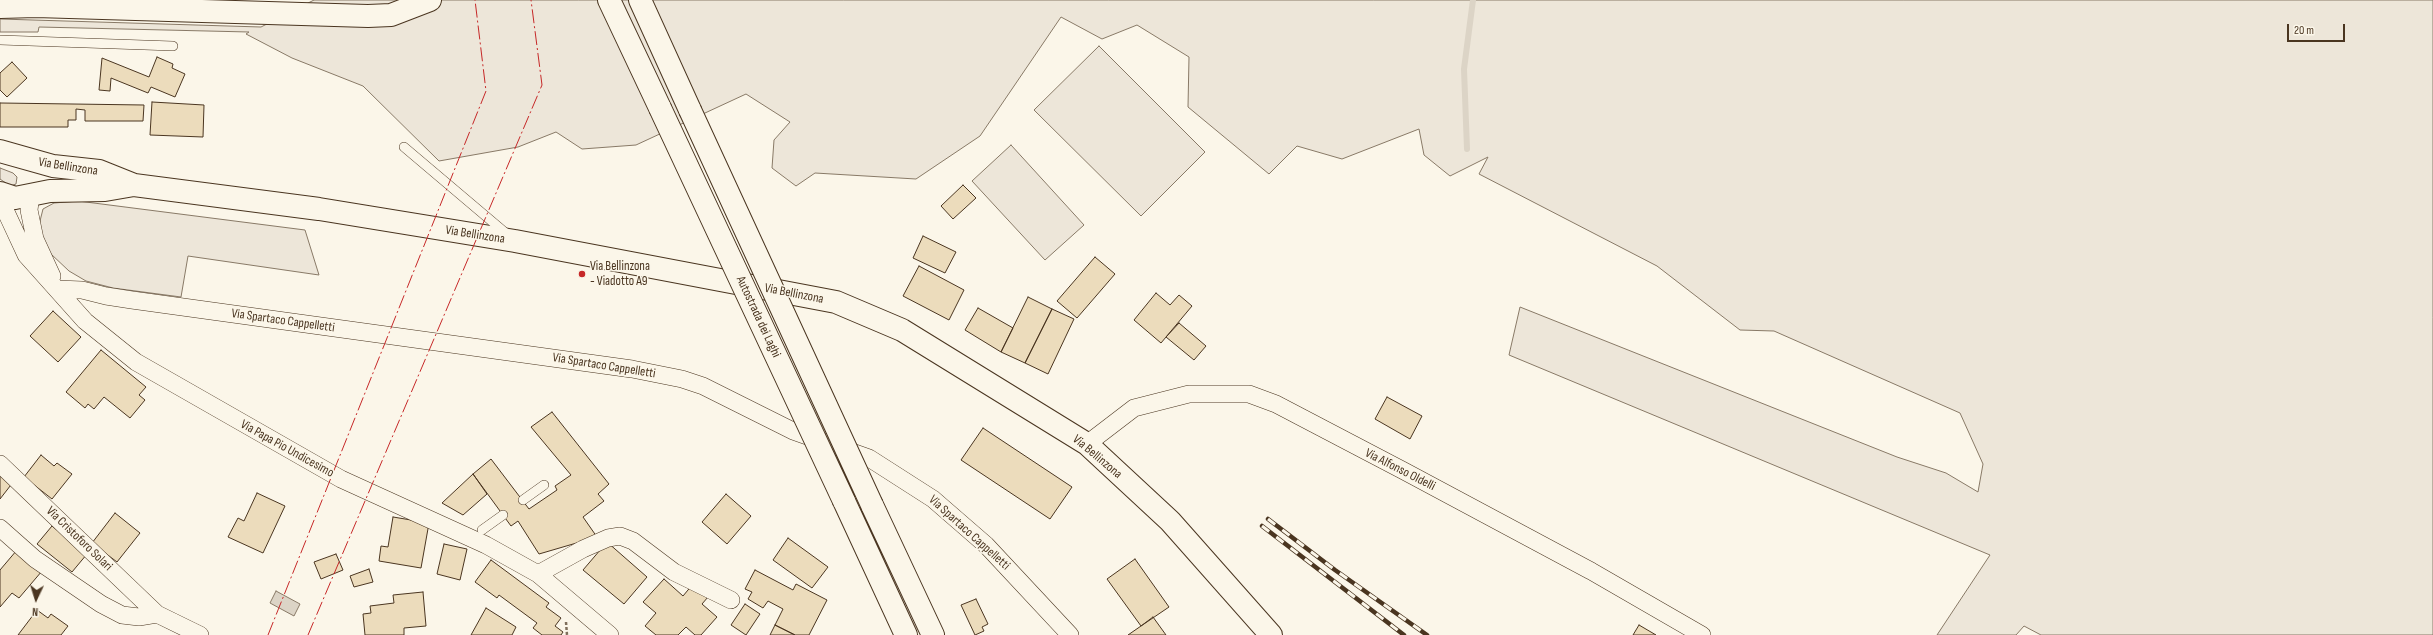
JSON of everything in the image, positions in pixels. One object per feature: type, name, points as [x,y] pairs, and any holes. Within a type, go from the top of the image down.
[{"type":"main road","points":[[0,7],[36,6],[368,16],[391,15],[430,0]]},
{"type":"main road","name":"Autostrada dei Laghi","points":[[609,0],[906,635]]},
{"type":"main road","name":"Autostrada dei Laghi","points":[[640,0],[933,635]]},
{"type":"main road","name":"Via Bellinzona","points":[[0,151],[53,166],[99,171],[134,185],[319,209],[515,241],[836,302],[902,330],[1087,444],[1170,521],[1270,635]]},
{"type":"main road","points":[[28,160],[34,171],[31,194]]},
{"type":"main road","name":"Via Bellinzona","points":[[0,193],[15,198],[50,191],[105,190],[134,185]]},
{"type":"street","name":"Via Papa Pio Undicesimo","points":[[31,194],[29,210],[36,239],[58,289]]},
{"type":"street","name":"Via Papa Pio Undicesimo","points":[[0,199],[26,255],[86,321],[136,362],[341,479],[486,544],[538,574],[610,635]]},
{"type":"street","name":"Via Spartaco Cappelletti","points":[[58,289],[82,290],[119,298],[632,369],[682,379],[703,386],[793,431],[868,458],[933,499],[986,545],[1070,635]]},
{"type":"street","name":"Via Alfonso Oldelli","points":[[1087,444],[1134,408],[1189,394],[1248,394],[1276,404],[1432,486],[1591,571],[1702,635]]},
{"type":"street","name":"Via Cristoforo Solari","points":[[0,464],[157,614],[200,635]]},
{"type":"street","points":[[0,528],[35,559],[101,604],[122,615],[140,617],[157,614]]},
{"type":"street","points":[[538,574],[583,549],[608,538],[620,536],[633,540],[674,572],[731,600]]},
{"type":"lane","points":[[0,40],[173,46]]},
{"type":"lane","points":[[404,147],[515,241]]},
{"type":"lane","points":[[523,500],[544,485]]},
{"type":"lane","points":[[482,530],[503,515]]},
{"type":"path","points":[[566,621],[567,635]]},
{"type":"shaded area","points":[[314,0],[2433,0],[2433,635],[2041,635],[2024,626],[2016,635],[1937,635],[1990,555],[1509,355],[1520,307],[1897,457],[1946,473],[1978,492],[1983,464],[1960,413],[1774,331],[1740,330],[1657,266],[1479,174],[1488,157],[1450,176],[1424,155],[1419,129],[1342,159],[1297,146],[1269,174],[1188,107],[1189,57],[1137,25],[1102,39],[1061,17],[980,136],[916,179],[815,173],[796,186],[772,168],[774,140],[790,122],[746,94],[636,145],[582,149],[556,132],[518,147],[439,161],[363,86],[292,58],[246,34],[249,32],[39,27],[38,32],[0,32],[0,19],[261,27]]},
{"type":"shaded area","points":[[1099,46],[1205,152],[1141,216],[1034,110]]},
{"type":"shaded area","points":[[1011,145],[1084,225],[1045,260],[972,181]]},
{"type":"shaded area","points":[[0,168],[13,173],[17,177],[16,184],[10,186],[0,179]]},
{"type":"shaded area","points":[[78,201],[305,230],[319,275],[188,256],[181,297],[113,288],[86,281],[69,271],[51,254],[40,235],[39,225],[43,209],[54,203]]},
{"type":"shaded area","points":[[276,591],[300,604],[294,616],[270,603]]},
{"type":"building","points":[[157,57],[173,64],[172,68],[185,74],[175,97],[151,87],[148,93],[111,78],[110,91],[99,90],[102,58],[149,77]]},
{"type":"building","points":[[12,62],[27,78],[7,97],[0,90],[0,73]]},
{"type":"building","points":[[152,102],[204,105],[203,137],[150,135]]},
{"type":"building","points":[[0,103],[144,105],[143,121],[85,121],[85,110],[76,109],[76,120],[68,120],[68,127],[0,127]]},
{"type":"building","points":[[963,185],[976,198],[953,219],[941,206]]},
{"type":"building","points":[[923,236],[956,252],[945,273],[913,258]]},
{"type":"building","points":[[1095,257],[1115,274],[1077,318],[1057,301]]},
{"type":"building","points":[[919,266],[964,290],[949,320],[903,296]]},
{"type":"building","points":[[1156,293],[1170,305],[1179,295],[1192,306],[1161,343],[1134,320]]},
{"type":"building","points":[[1028,297],[1052,309],[1025,363],[1001,352]]},
{"type":"building","points":[[978,308],[1013,328],[1001,352],[965,330]]},
{"type":"building","points":[[1052,309],[1074,319],[1048,374],[1025,363]]},
{"type":"building","points":[[53,311],[81,337],[58,362],[30,336]]},
{"type":"building","points":[[1179,323],[1206,346],[1194,360],[1166,337]]},
{"type":"building","points":[[101,350],[146,387],[139,395],[145,400],[130,418],[104,397],[94,409],[88,404],[85,408],[66,392]]},
{"type":"building","points":[[1387,397],[1422,416],[1410,439],[1375,419]]},
{"type":"building","points":[[552,412],[609,484],[598,494],[604,501],[583,517],[597,537],[539,554],[518,521],[511,526],[473,474],[491,459],[529,509],[557,490],[555,486],[571,475],[531,427]]},
{"type":"building","points":[[983,428],[1072,487],[1050,519],[961,460]]},
{"type":"building","points":[[41,455],[54,466],[57,463],[72,474],[52,499],[24,477]]},
{"type":"building","points":[[0,470],[14,481],[0,499]]},
{"type":"building","points":[[473,474],[487,494],[463,515],[442,503]]},
{"type":"building","points":[[257,493],[285,506],[263,553],[228,537],[238,518],[244,521]]},
{"type":"building","points":[[726,494],[751,516],[727,544],[702,522]]},
{"type":"building","points":[[115,513],[140,533],[117,562],[92,543]]},
{"type":"building","points":[[393,517],[429,523],[421,568],[379,561],[381,546],[388,547]]},
{"type":"building","points":[[52,526],[87,554],[72,572],[37,544]]},
{"type":"building","points":[[788,538],[828,567],[812,588],[773,560]]},
{"type":"building","points":[[607,542],[647,577],[624,604],[583,570]]},
{"type":"building","points":[[444,544],[467,549],[460,580],[437,574]]},
{"type":"building","points":[[17,550],[42,571],[19,598],[12,593],[0,607],[0,570]]},
{"type":"building","points":[[336,554],[343,570],[321,579],[314,562]]},
{"type":"building","points":[[1135,559],[1169,607],[1141,626],[1107,579]]},
{"type":"building","points":[[491,560],[549,603],[546,607],[561,618],[555,626],[563,632],[561,635],[542,635],[533,628],[537,623],[499,595],[497,598],[475,582]]},
{"type":"building","points":[[369,569],[373,582],[354,587],[350,576]]},
{"type":"building","points":[[755,570],[793,590],[796,584],[827,600],[809,635],[795,635],[775,625],[783,609],[768,601],[763,608],[748,599],[752,592],[745,589]]},
{"type":"building","points":[[664,579],[683,596],[693,584],[708,597],[702,604],[717,617],[701,635],[695,635],[686,627],[678,635],[656,635],[645,626],[656,613],[643,602]]},
{"type":"building","points":[[423,592],[426,626],[404,628],[404,635],[365,635],[363,614],[371,613],[370,606],[394,603],[393,595]]},
{"type":"building","points":[[976,599],[988,624],[982,627],[984,631],[975,635],[961,605]]},
{"type":"building","points":[[745,604],[760,614],[746,635],[731,625]]},
{"type":"building","points":[[486,608],[516,627],[512,635],[471,635]]},
{"type":"building","points":[[37,610],[48,618],[51,614],[68,626],[61,635],[18,635]]},
{"type":"building","points":[[1153,617],[1166,635],[1128,635],[1141,626]]},
{"type":"building","points":[[775,625],[795,635],[770,635]]},
{"type":"building","points":[[1639,625],[1656,635],[1633,635]]},
{"type":"waterway","points":[[1467,149],[1464,69],[1473,0]]},
{"type":"railway","points":[[1268,519],[1335,570],[1427,635]]},
{"type":"railway","points":[[1262,526],[1404,635]]},
{"type":"power","points":[[268,635],[486,91],[475,0]]},
{"type":"power","points":[[308,635],[542,85],[531,0]]},
{"type":"place","name":"Via Bellinzona - Viadotto A9","points":[[582,274]]}]
